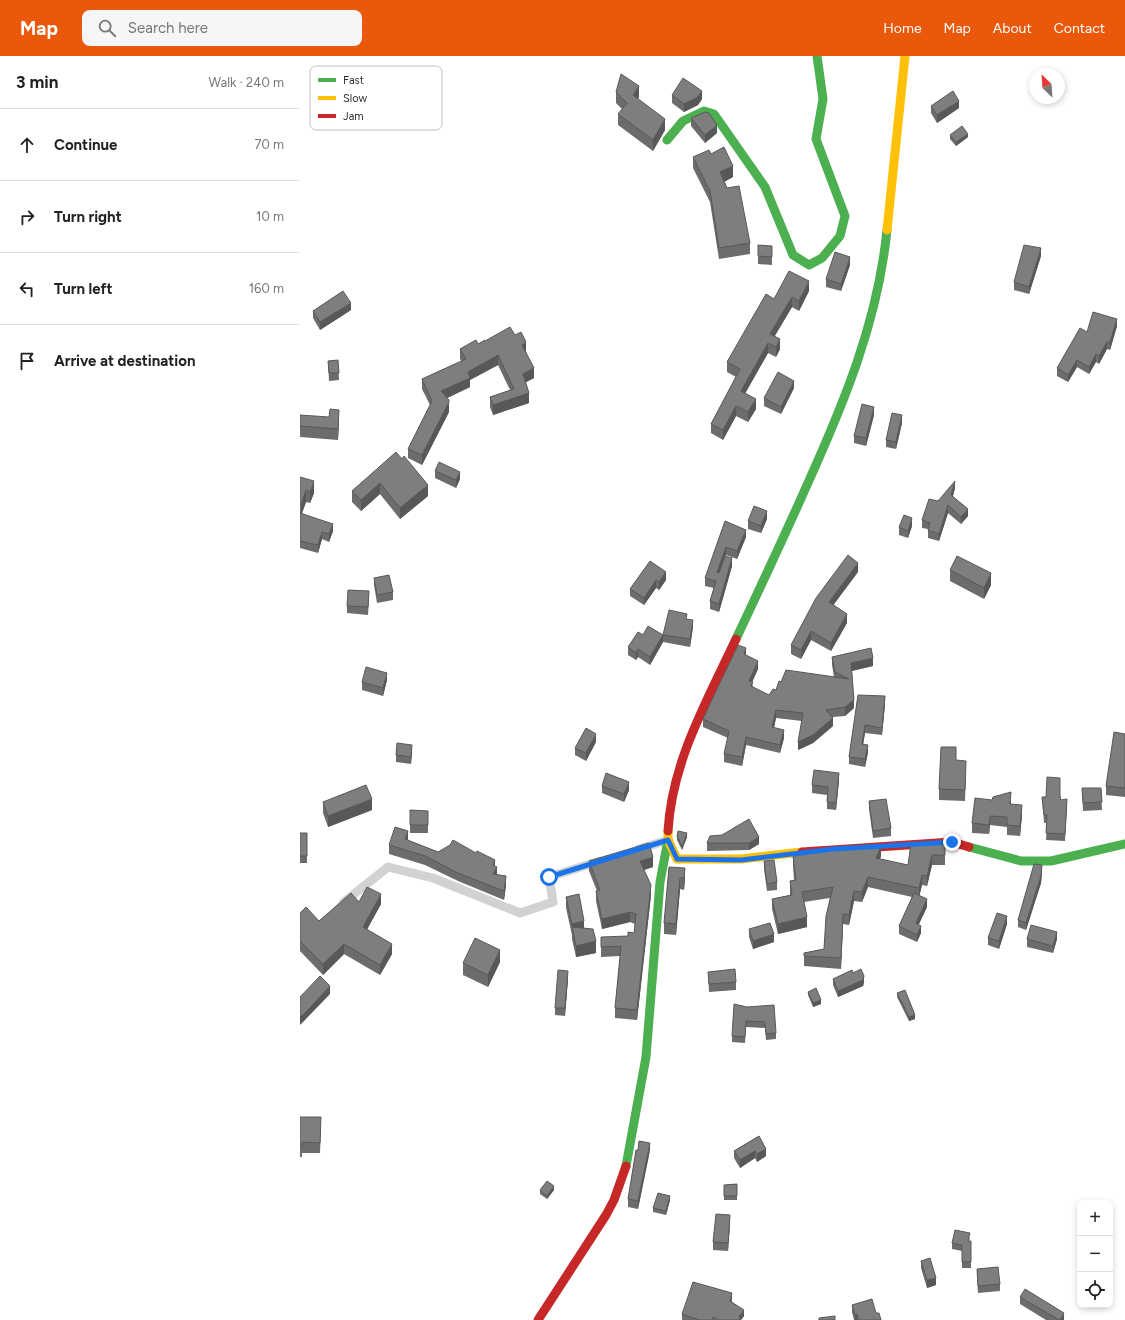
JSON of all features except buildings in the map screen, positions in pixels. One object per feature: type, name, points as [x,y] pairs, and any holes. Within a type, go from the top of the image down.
[{"type":"street","points":[[666,140],[683,121],[704,110],[714,114],[765,187],[793,255],[809,265],[822,258],[840,236],[845,216],[816,139],[823,99],[817,56]]},
{"type":"street","points":[[538,1320],[606,1215],[614,1200],[624,1174],[646,1057],[660,882],[668,840],[675,781],[687,742],[782,541],[837,420],[864,343],[884,259],[905,56]]},
{"type":"street","points":[[668,840],[677,859],[741,860],[833,849],[952,842],[1021,861],[1051,861],[1125,844]]},
{"type":"street","points":[[631,852],[668,840]]},
{"type":"street","points":[[335,908],[388,867],[433,878],[520,913],[553,902],[549,877],[609,858]]},
{"type":"traffic: fast","points":[[667,140],[683,121],[704,111],[714,114],[765,187],[793,255],[809,265],[822,258],[840,236],[845,216],[816,139],[823,99],[817,56]]},
{"type":"traffic: fast","points":[[736,639],[821,454],[858,361],[876,297],[887,230]]},
{"type":"traffic: fast","points":[[626,1166],[646,1057],[660,882],[668,840]]},
{"type":"traffic: fast","points":[[969,847],[1021,861],[1051,861],[1125,844]]},
{"type":"traffic: slow","points":[[887,230],[905,56]]},
{"type":"traffic: slow","points":[[668,831],[668,840],[677,859],[741,859],[802,852]]},
{"type":"traffic: jam","points":[[668,831],[676,780],[684,756],[703,709],[736,639]]},
{"type":"traffic: jam","points":[[802,852],[952,842],[969,847]]},
{"type":"traffic: jam","points":[[538,1320],[606,1215],[614,1200],[626,1166]]},
{"type":"route","points":[[549,877],[668,840],[677,859],[741,860],[833,849],[952,842]]}]
